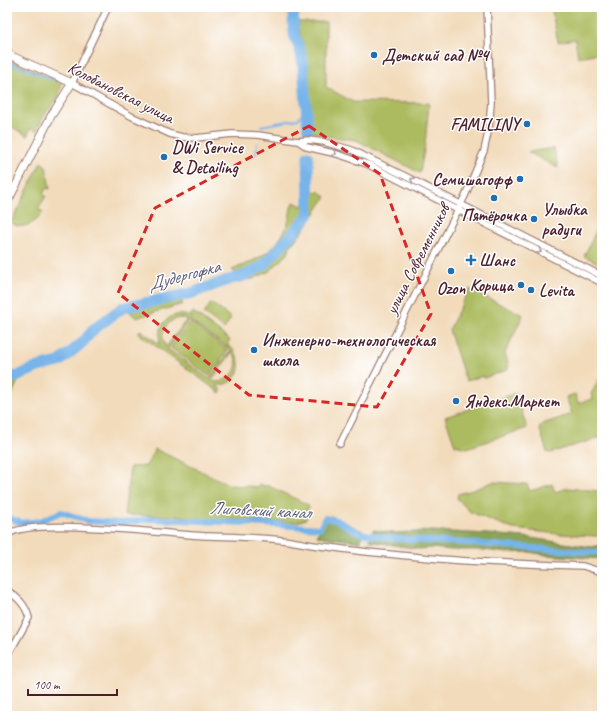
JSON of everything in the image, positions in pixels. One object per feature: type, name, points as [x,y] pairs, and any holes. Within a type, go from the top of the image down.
[{"type":"street","points":[[7,203],[51,116],[72,83],[108,7]]},
{"type":"street","name":"улица Современников","points":[[340,444],[478,166],[489,128],[491,95],[487,7]]},
{"type":"street","name":"Колобановская улица","points":[[7,54],[72,83],[131,116],[170,134],[196,138],[232,134],[252,134],[298,141],[308,140],[324,142],[352,150],[602,276]]},
{"type":"street","name":"Колобановская улица","points":[[298,141],[307,147],[337,154],[367,164],[602,283]]},
{"type":"street","points":[[7,535],[17,531],[44,527],[108,528],[290,541],[330,548],[442,559],[583,566],[602,572]]},
{"type":"street","points":[[7,590],[24,604],[29,618],[7,657]]},
{"type":"highlighted area","points":[[309,126],[380,174],[431,314],[377,407],[249,395],[118,293],[155,208]]},
{"type":"green space","points":[[551,7],[602,7],[602,66],[600,53],[578,57],[575,39],[558,42]]},
{"type":"green space","points":[[297,22],[326,22],[326,87],[353,102],[429,103],[425,144],[420,173],[356,140],[325,136],[312,132],[305,54]]},
{"type":"green space","points":[[7,59],[62,82],[59,96],[46,113],[36,131],[31,128],[27,136],[7,124]]},
{"type":"green space","points":[[554,148],[558,168],[528,152]]},
{"type":"green space","points":[[41,162],[46,166],[50,189],[46,188],[43,195],[46,196],[38,209],[43,212],[29,225],[15,225],[11,223]]},
{"type":"green space","points":[[314,192],[320,192],[326,197],[303,231],[290,246],[288,254],[268,272],[253,279],[245,280],[232,270],[258,258],[272,248],[284,233],[289,220],[292,204],[294,202],[302,206]]},
{"type":"green space","points":[[602,221],[602,265],[584,256]]},
{"type":"green space","points":[[469,289],[523,315],[505,353],[509,366],[507,370],[484,378],[483,376],[466,381],[449,330]]},
{"type":"green space","points":[[179,297],[183,304],[136,318],[126,308]]},
{"type":"green space","points":[[211,303],[231,318],[224,329],[204,314]]},
{"type":"green space","points":[[193,312],[230,340],[227,344],[237,357],[239,370],[232,381],[216,386],[222,390],[220,393],[138,333],[140,330],[160,344],[159,337],[163,324],[167,319],[178,315],[185,315],[193,318],[190,315]],"holes":[[[175,319],[187,319],[166,347],[163,337],[165,328]],[[189,320],[231,350],[209,379],[168,349]],[[232,352],[236,357],[237,363],[233,374],[223,381],[211,381]]]},
{"type":"green space","points":[[190,322],[228,350],[209,376],[171,348]]},
{"type":"green space","points":[[602,374],[602,437],[550,453],[547,452],[539,427],[542,424],[572,414],[566,397],[575,394],[578,403],[593,399],[591,394]]},
{"type":"green space","points":[[7,376],[19,379],[7,405]]},
{"type":"green space","points":[[516,393],[527,428],[467,448],[455,445],[445,417]]},
{"type":"green space","points":[[155,449],[230,485],[259,487],[259,485],[269,486],[308,505],[309,508],[306,509],[310,515],[306,519],[298,522],[277,522],[220,520],[181,516],[124,515],[130,467],[146,466]]},
{"type":"green space","points":[[493,482],[527,484],[530,491],[552,484],[555,492],[567,488],[602,491],[602,535],[559,534],[513,529],[470,512],[457,498],[458,494]]},
{"type":"green space","points":[[331,516],[363,531],[361,542],[317,536],[322,521]]},
{"type":"green space","points":[[373,530],[392,533],[432,531],[489,534],[524,537],[591,547],[602,545],[602,559],[546,555],[529,552],[507,553],[484,550],[419,549],[373,542],[369,540]]},
{"type":"waterway","name":"Дудергофка","points":[[295,7],[293,22],[294,34],[301,53],[303,66],[308,130]]},
{"type":"waterway","points":[[7,62],[53,80]]},
{"type":"waterway","points":[[261,126],[298,119],[306,109]]},
{"type":"waterway","points":[[256,154],[257,143]]},
{"type":"waterway","name":"Дудергофка","points":[[7,375],[17,377],[38,367],[59,362],[82,343],[94,329],[122,308],[192,293],[244,276],[264,265],[309,214],[308,156]]},
{"type":"waterway","name":"Лиговский канал","points":[[7,517],[22,523],[40,521],[61,512],[88,521],[121,523],[151,519],[320,528],[325,518],[336,520],[360,533],[389,538],[602,553]]},
{"type":"place","name":"Детский сад №4","points":[[374,55]]},
{"type":"place","name":"FAMILINY","points":[[527,124]]},
{"type":"place","name":"DWi Service & Detailing","points":[[164,157]]},
{"type":"place","name":"Семишагофф","points":[[520,179]]},
{"type":"place","name":"Пятёрочка","points":[[494,198]]},
{"type":"place","name":"Улыбка радуги","points":[[534,219]]},
{"type":"place","name":"Шанс","points":[[471,260]]},
{"type":"place","name":"Ozon","points":[[451,271]]},
{"type":"place","name":"Корица","points":[[521,285]]},
{"type":"place","name":"Levita","points":[[531,290]]},
{"type":"place","name":"Инженерно-технологическая школа","points":[[254,350]]},
{"type":"place","name":"Яндекс.Маркет","points":[[456,401]]}]
